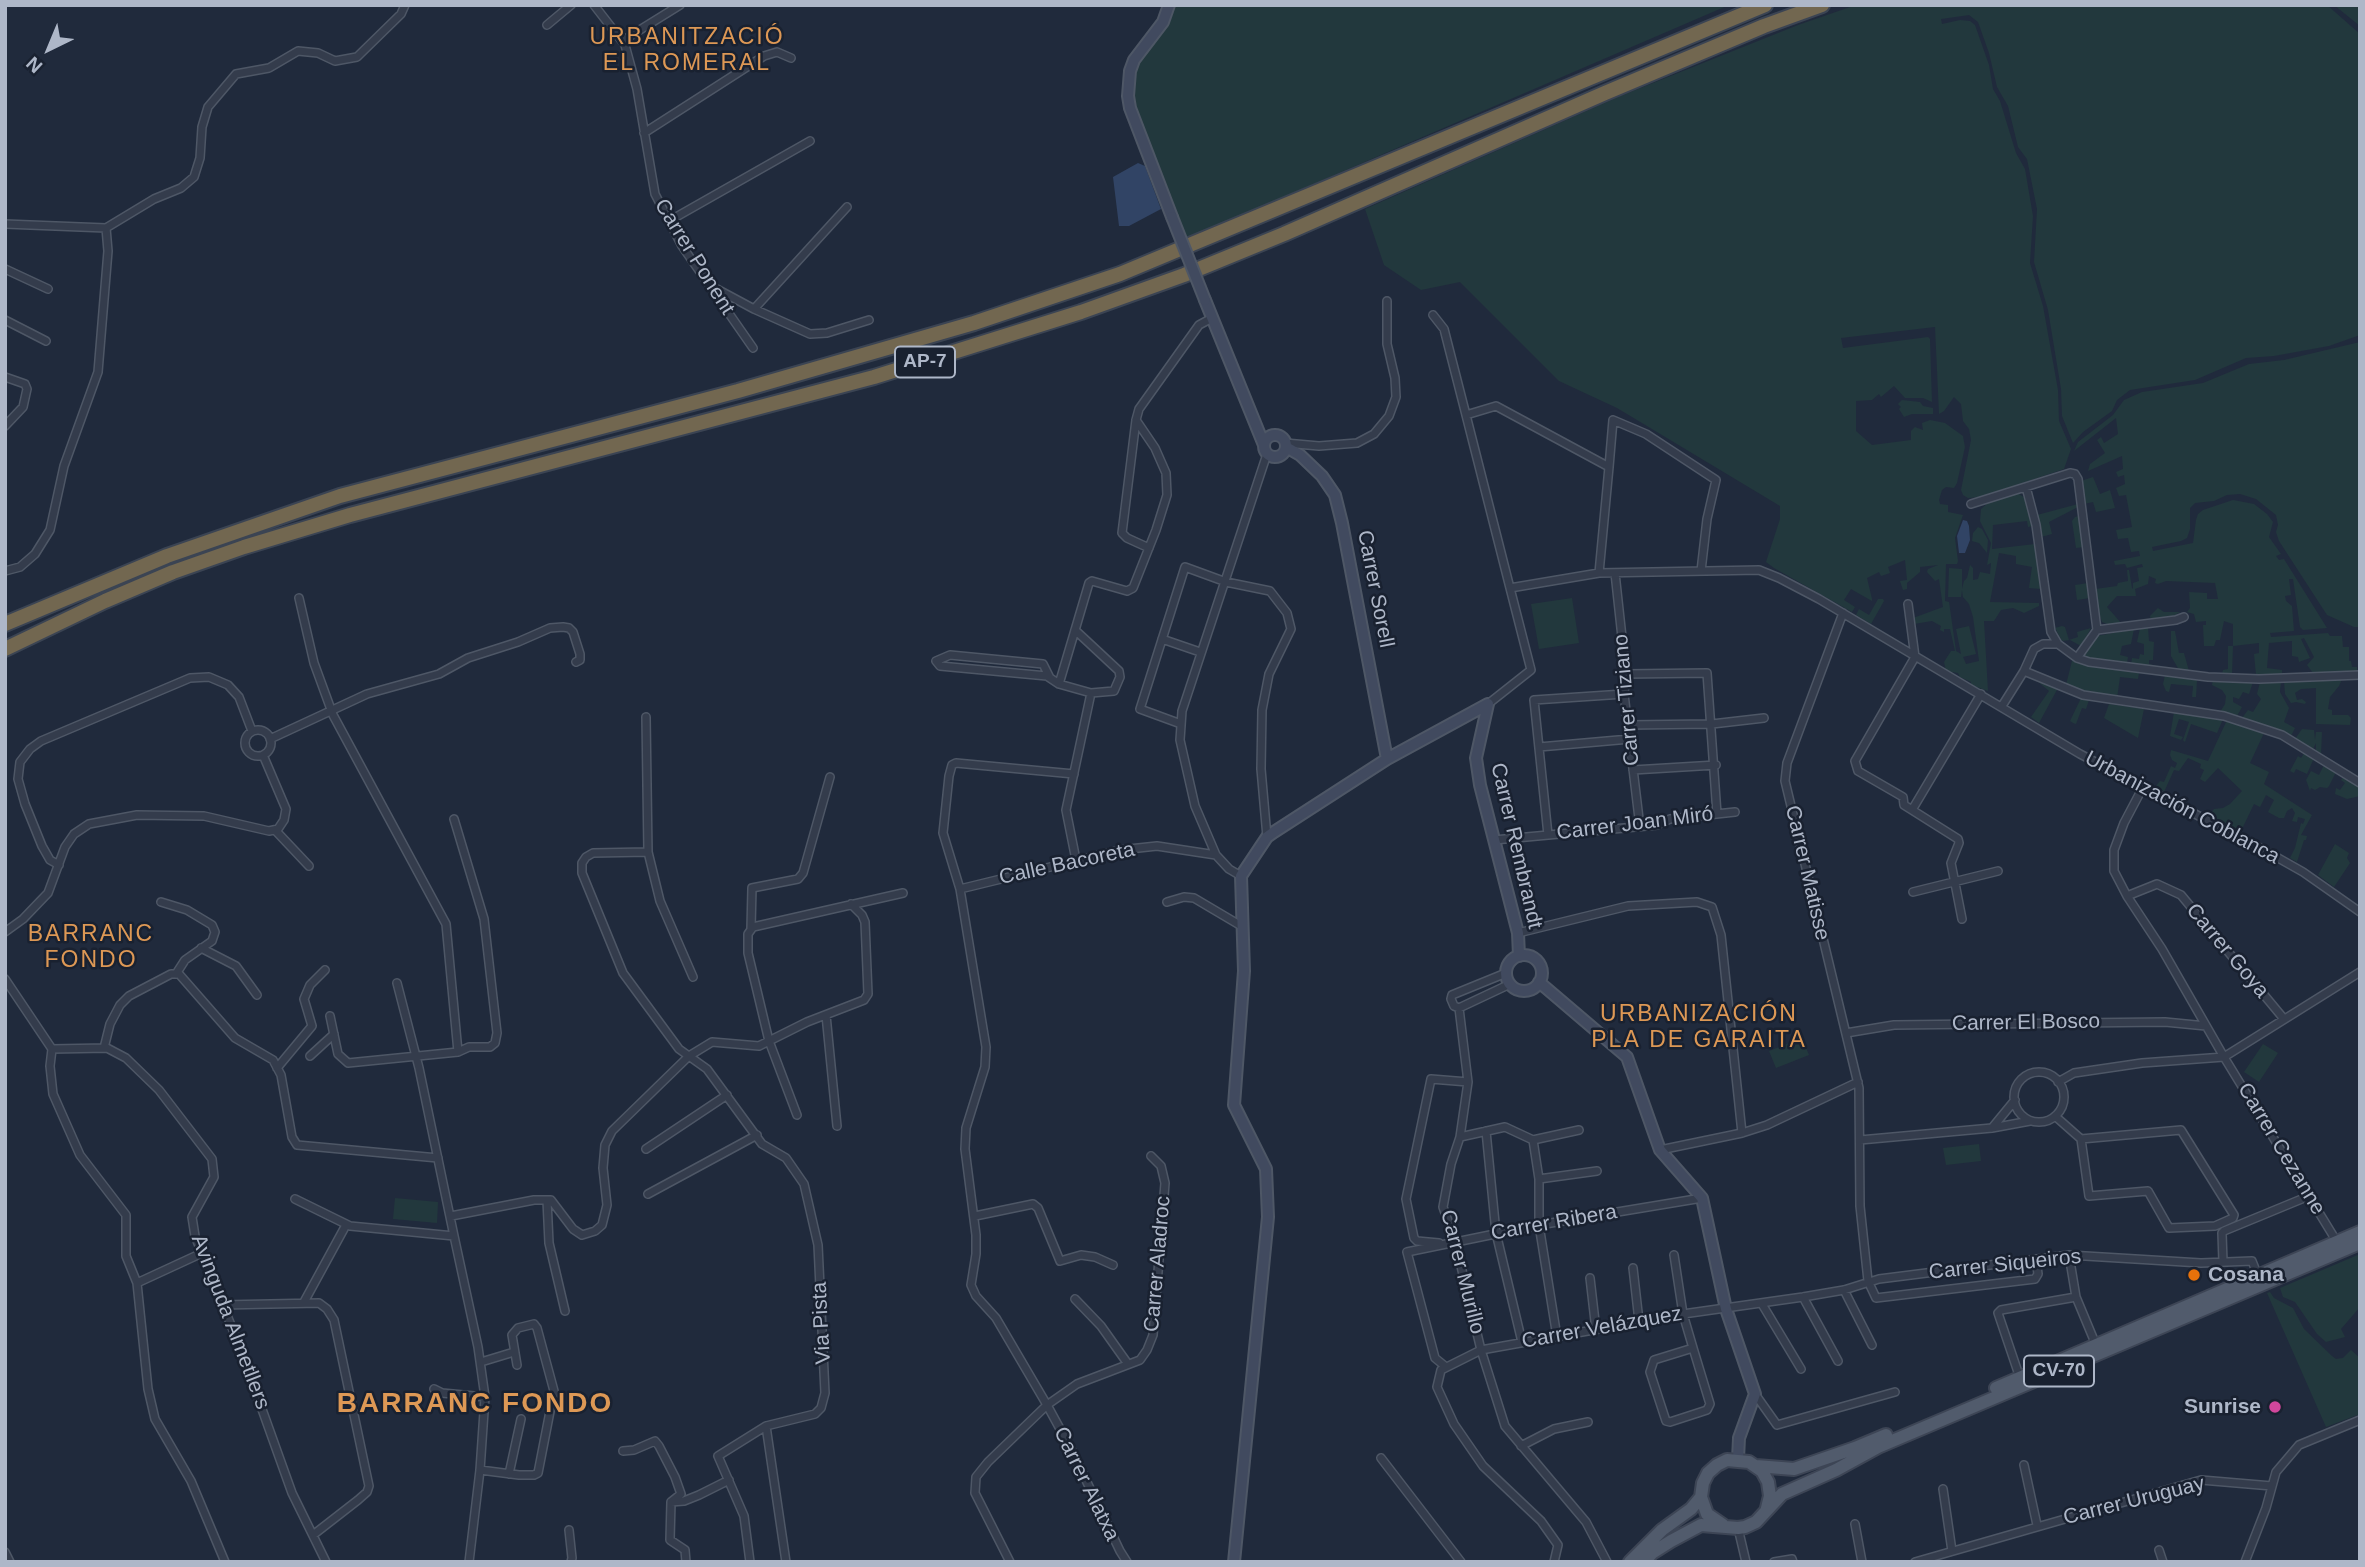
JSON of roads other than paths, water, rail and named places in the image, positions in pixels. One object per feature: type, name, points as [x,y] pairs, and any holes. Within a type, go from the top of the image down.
[{"type":"highway","name":"AP-7","points":[[5,624],[167,556],[340,496],[751,387],[974,323],[1120,274],[1765,5]]},
{"type":"highway","name":"AP-7","points":[[5,649],[116,596],[244,547],[350,515],[874,377],[1082,312],[1184,275],[1284,234],[1605,93],[1764,26],[1822,5]]},
{"type":"main road","name":"CV-70","points":[[1738,1459],[1756,1466],[1794,1468],[1828,1458],[2360,1232]]},
{"type":"main road","name":"CV-70","points":[[1644,1562],[1652,1553],[1701,1525],[1733,1528],[1756,1522],[1782,1494],[1878,1447],[2360,1243]]},
{"type":"main road","points":[[1733,1528],[1717,1523],[1707,1514],[1701,1497],[1708,1473],[1727,1460],[1738,1459]]},
{"type":"main road","points":[[1756,1466],[1768,1482],[1770,1496],[1766,1511]]},
{"type":"main road","points":[[1630,1562],[1701,1497]]},
{"type":"street","points":[[5,223],[106,228],[154,199],[181,188],[194,177],[200,158],[202,127],[208,107],[236,74],[269,68],[298,51],[318,53],[335,61],[358,57],[401,14],[405,5]]},
{"type":"street","points":[[547,25],[571,5]]},
{"type":"street","name":"Carrer Ponent","points":[[594,5],[625,45],[638,89],[654,194],[682,246],[753,348]]},
{"type":"street","points":[[622,41],[680,5]]},
{"type":"street","points":[[1169,5],[1163,22],[1134,60],[1130,71],[1130,108],[1253,419],[1266,449],[1278,457],[1283,453],[1285,445],[1281,437],[1274,435],[1253,419]]},
{"type":"street","points":[[644,133],[764,56],[777,52],[791,58]]},
{"type":"street","points":[[669,221],[810,141]]},
{"type":"street","points":[[754,309],[847,207]]},
{"type":"street","points":[[5,571],[20,567],[35,554],[50,530],[64,466],[98,372],[108,251],[106,228]]},
{"type":"street","points":[[5,269],[48,289]]},
{"type":"street","points":[[710,285],[754,309],[810,334],[818,335],[869,320]]},
{"type":"street","points":[[1285,445],[1357,443],[1374,434],[1389,416],[1396,397],[1395,378],[1387,344],[1387,300]]},
{"type":"street","points":[[1234,1562],[1268,1216],[1266,1169],[1234,1105],[1244,971],[1241,876],[1267,837],[1387,760],[1488,704],[1531,670],[1444,330],[1433,315]]},
{"type":"street","points":[[1149,548],[1122,533],[1135,423],[1139,409],[1199,325],[1212,318]]},
{"type":"street","points":[[5,320],[46,341]]},
{"type":"street","points":[[5,377],[25,384],[27,389],[23,407],[5,426]]},
{"type":"street","points":[[1466,415],[1496,406],[1609,467]]},
{"type":"street","points":[[1599,573],[1613,420],[1646,434],[1716,480],[1707,519],[1701,571]]},
{"type":"street","points":[[1059,684],[1089,583],[1127,591],[1133,588],[1167,495],[1166,472],[1156,448],[1135,423]]},
{"type":"street","points":[[1241,876],[1228,869],[1216,855],[1195,806],[1180,740],[1181,724],[1182,711],[1226,582],[1267,438],[1274,435]]},
{"type":"street","points":[[1132,443],[1140,436],[1149,439]]},
{"type":"street","name":"Carrer Sorell","points":[[1285,445],[1314,468],[1335,495],[1387,760]]},
{"type":"street","points":[[1971,504],[2070,473],[2078,479],[2097,630],[2077,658]]},
{"type":"street","points":[[2025,486],[2036,525],[2052,632],[2058,644],[2077,658],[2089,662],[2208,677],[2360,675]]},
{"type":"street","points":[[1181,724],[1140,709],[1185,567],[1226,582],[1270,591],[1287,613],[1291,629],[1269,674],[1262,710],[1261,769],[1267,837]]},
{"type":"street","name":"Urbanización Coblanca","points":[[1510,588],[1599,573],[1759,570],[1843,613],[2068,747],[2303,872],[2360,912]]},
{"type":"street","name":"Carrer Tiziano","points":[[1615,573],[1626,674],[1624,694],[1640,827]]},
{"type":"street","points":[[299,598],[314,663],[331,711],[446,924],[458,1052]]},
{"type":"street","points":[[1908,604],[1915,657],[1855,761],[1858,771],[1903,797],[1904,806],[1958,839],[1959,843],[1951,860],[1962,919]]},
{"type":"street","name":"Carrer Matisse","points":[[1843,613],[1787,763],[1785,781],[1858,1082],[1858,1173],[1868,1281]]},
{"type":"street","points":[[2097,630],[2184,617]]},
{"type":"street","points":[[270,739],[367,694],[439,674],[468,658],[518,642],[550,628],[563,626],[573,632],[580,654],[580,660],[576,662]]},
{"type":"street","points":[[1048,677],[1043,664],[950,655],[936,661],[940,666],[1048,677],[1059,684],[1091,693],[1114,691],[1120,677],[1119,671],[1075,630]]},
{"type":"street","points":[[1162,639],[1200,652]]},
{"type":"street","points":[[2002,706],[2034,649],[2043,644],[2058,644]]},
{"type":"street","points":[[2024,671],[2082,695],[2224,716],[2282,734],[2360,783]]},
{"type":"street","points":[[1626,674],[1707,673],[1716,765],[1717,814]]},
{"type":"street","points":[[59,865],[50,860],[42,846],[18,779],[20,762],[30,749],[41,741],[190,678],[209,677],[228,685],[239,697],[252,731]]},
{"type":"street","points":[[1076,860],[1066,810],[1091,693]]},
{"type":"street","points":[[1548,835],[1534,700],[1624,694]]},
{"type":"street","points":[[1912,810],[1981,694]]},
{"type":"street","name":"Carrer Rembrandt","points":[[1488,704],[1476,758],[1480,785],[1518,933],[1519,956]]},
{"type":"street","points":[[646,717],[648,852],[660,901],[693,977]]},
{"type":"street","points":[[1628,725],[1712,724],[1764,718]]},
{"type":"street","points":[[261,730],[270,739],[270,748],[263,755],[253,756],[246,750],[246,737],[252,731],[261,730]]},
{"type":"street","points":[[1539,747],[1630,739]]},
{"type":"street","points":[[5,932],[23,919],[48,893],[65,847],[74,834],[89,824],[137,815],[204,817],[275,830],[284,820],[286,809],[263,755]]},
{"type":"street","points":[[1074,774],[956,763],[952,765],[943,834],[960,889],[986,1047],[985,1067],[966,1128],[965,1149],[975,1216],[1033,1204],[1038,1208],[1060,1261],[1082,1255],[1113,1265]]},
{"type":"street","points":[[1633,769],[1716,765]]},
{"type":"street","points":[[751,930],[752,888],[798,878],[803,873],[830,777]]},
{"type":"street","name":"Carrer Cezanne","points":[[2143,787],[2124,823],[2114,850],[2114,871],[2337,1242]]},
{"type":"street","name":"Carrer Joan Miró","points":[[1494,840],[1640,827],[1657,825],[1670,819],[1735,812]]},
{"type":"street","points":[[330,1016],[338,1054],[348,1063],[458,1052],[469,1047],[489,1047],[495,1043],[497,1033],[494,996],[484,919],[454,819]]},
{"type":"street","points":[[275,830],[309,866]]},
{"type":"street","name":"Calle Bacoreta","points":[[960,889],[1120,850],[1157,846],[1216,855]]},
{"type":"street","points":[[648,852],[593,853],[582,863],[582,873],[623,973],[679,1049],[708,1069],[757,1135],[648,1194]]},
{"type":"street","points":[[1913,892],[1998,871]]},
{"type":"street","name":"Carrer Goya","points":[[2127,896],[2158,884],[2181,895],[2284,1019]]},
{"type":"street","points":[[797,1115],[769,1041],[748,953],[748,934],[753,927],[903,892]]},
{"type":"street","points":[[1167,902],[1184,897],[1194,898],[1242,926]]},
{"type":"street","points":[[161,902],[187,910],[212,925],[215,932],[212,941],[185,960],[176,974]]},
{"type":"street","points":[[1518,933],[1628,906],[1697,902],[1712,907],[1721,935],[1742,1133]]},
{"type":"street","points":[[451,1216],[534,1200],[551,1200],[573,1229],[582,1235],[602,1225],[607,1205],[603,1168],[605,1146],[612,1131],[690,1056],[712,1042],[759,1046],[864,1000],[868,994],[865,922],[851,904]]},
{"type":"street","points":[[201,948],[236,966],[257,995]]},
{"type":"street","points":[[1519,956],[1528,956],[1539,964],[1539,982],[1530,990],[1524,990],[1508,979],[1511,960],[1519,956]]},
{"type":"street","points":[[275,1064],[312,1026],[304,999],[310,985],[325,970]]},
{"type":"street","points":[[2058,1082],[2074,1073],[2142,1063],[2224,1057],[2360,972]]},
{"type":"street","points":[[52,1049],[104,1048],[110,1024],[120,1005],[129,996],[171,974],[176,974],[187,980],[235,1038],[275,1064],[281,1075],[292,1137],[297,1145],[438,1158]]},
{"type":"street","points":[[5,979],[52,1049],[50,1066],[53,1094],[80,1155],[125,1215],[126,1256],[137,1283],[148,1390],[155,1419],[191,1481],[225,1562]]},
{"type":"street","points":[[1508,979],[1459,1008],[1454,1006],[1451,999],[1452,995],[1508,979]]},
{"type":"street","points":[[1539,982],[1627,1057],[1660,1150],[1702,1198],[1726,1309],[1755,1394],[1777,1425],[1895,1392]]},
{"type":"street","points":[[397,983],[416,1056],[481,1362],[485,1397],[469,1562]]},
{"type":"street","name":"Carrer Murillo","points":[[1459,1008],[1468,1082],[1460,1137],[1451,1164],[1443,1207],[1455,1241],[1481,1350],[1505,1426],[1586,1521],[1608,1562]]},
{"type":"street","points":[[826,1015],[836,1126]]},
{"type":"street","name":"Carrer El Bosco","points":[[1846,1034],[1894,1025],[2165,1022],[2206,1026]]},
{"type":"street","points":[[310,1056],[334,1034]]},
{"type":"street","name":"Avinguda Almetllers","points":[[104,1048],[126,1058],[159,1090],[212,1159],[214,1177],[192,1217],[195,1236],[273,1436],[292,1493],[326,1562]]},
{"type":"street","points":[[1860,1140],[1992,1128],[2031,1121],[2048,1121],[2062,1106],[2064,1098],[2058,1082],[2048,1074],[2032,1073],[2024,1077],[2017,1086],[2015,1100],[1992,1128]]},
{"type":"street","points":[[1445,1243],[1417,1241],[1413,1238],[1406,1199],[1431,1079],[1468,1082]]},
{"type":"street","points":[[1660,1150],[1742,1133],[1767,1125],[1858,1082]]},
{"type":"street","points":[[646,1149],[727,1095]]},
{"type":"street","points":[[2015,1100],[2021,1114],[2031,1121]]},
{"type":"street","points":[[2055,1116],[2081,1139],[2089,1196],[2148,1191],[2169,1228],[2215,1226],[2233,1218],[2234,1215],[2181,1130],[2081,1139]]},
{"type":"street","points":[[1460,1137],[1505,1127],[1533,1140],[1579,1130]]},
{"type":"street","points":[[1486,1131],[1496,1233],[1522,1342]]},
{"type":"street","name":"Via Pista","points":[[729,1480],[718,1456],[766,1426],[815,1413],[821,1408],[825,1393],[818,1245],[804,1184],[786,1158],[762,1143],[757,1135]]},
{"type":"street","points":[[1533,1140],[1539,1179],[1539,1224],[1557,1337]]},
{"type":"street","name":"Carrer Aladroc","points":[[1010,1562],[975,1493],[976,1477],[1016,1432],[1047,1405],[1077,1384],[1140,1360],[1153,1335],[1165,1182],[1161,1166],[1151,1156]]},
{"type":"street","points":[[1539,1179],[1597,1171]]},
{"type":"street","points":[[2223,1262],[2224,1231],[2309,1196]]},
{"type":"street","name":"Carrer Ribera","points":[[1444,1368],[1435,1358],[1407,1252],[1539,1224],[1702,1198]]},
{"type":"street","points":[[295,1199],[346,1225],[454,1236]]},
{"type":"street","points":[[547,1200],[549,1243],[565,1311]]},
{"type":"street","name":"Carrer Alatxa","points":[[975,1216],[976,1254],[971,1285],[976,1296],[996,1318],[1047,1405],[1127,1562]]},
{"type":"street","points":[[304,1302],[346,1225]]},
{"type":"street","points":[[137,1283],[202,1254]]},
{"type":"street","points":[[1674,1255],[1683,1314],[1710,1404],[1707,1410],[1666,1421],[1650,1372],[1654,1360],[1693,1348]]},
{"type":"street","points":[[2069,1255],[2076,1297],[2096,1345]]},
{"type":"street","name":"Carrer Siqueiros","points":[[1803,1297],[1844,1290],[1868,1281],[2069,1255],[2201,1263],[2252,1261],[2258,1276]]},
{"type":"street","points":[[1868,1281],[1876,1298],[2035,1279],[2038,1274],[2036,1259]]},
{"type":"street","points":[[1633,1268],[1639,1321]]},
{"type":"street","points":[[1590,1278],[1596,1329]]},
{"type":"street","points":[[1844,1290],[1872,1345]]},
{"type":"street","points":[[1803,1297],[1839,1361]]},
{"type":"street","name":"Carrer Velázquez","points":[[1444,1368],[1481,1350],[1639,1321],[1803,1297]]},
{"type":"street","points":[[2020,1378],[1998,1313],[2001,1310],[2076,1297]]},
{"type":"street","name":"Carrer Aladroc","points":[[1075,1299],[1101,1326],[1128,1364]]},
{"type":"street","points":[[222,1305],[319,1303],[334,1320],[369,1486],[367,1492],[358,1500],[313,1535]]},
{"type":"street","points":[[1762,1304],[1801,1369]]},
{"type":"street","points":[[480,1470],[509,1474],[538,1473],[554,1391],[534,1324],[514,1331],[512,1335],[517,1365]]},
{"type":"street","points":[[481,1362],[514,1352]]},
{"type":"street","points":[[1444,1368],[1437,1387],[1454,1424],[1483,1466],[1541,1521],[1558,1545],[1554,1562]]},
{"type":"street","points":[[434,1389],[451,1394],[485,1397]]},
{"type":"street","points":[[1738,1459],[1737,1446],[1755,1394]]},
{"type":"street","points":[[509,1474],[521,1419]]},
{"type":"street","points":[[2245,1562],[2276,1472],[2299,1445],[2360,1420]]},
{"type":"street","points":[[1521,1446],[1554,1429],[1588,1422]]},
{"type":"street","points":[[766,1426],[786,1562]]},
{"type":"street","points":[[623,1451],[634,1450],[655,1441],[676,1477],[681,1494],[671,1502],[670,1540],[685,1550],[686,1562]]},
{"type":"street","points":[[1381,1458],[1461,1562]]},
{"type":"street","name":"Carrer Uruguay","points":[[2024,1465],[2038,1525]]},
{"type":"street","points":[[671,1502],[684,1501],[729,1480],[744,1516],[750,1562]]},
{"type":"street","name":"Carrer Uruguay","points":[[1920,1561],[2201,1480],[2272,1486]]},
{"type":"street","points":[[1943,1489],[1952,1551]]},
{"type":"street","points":[[1855,1524],[1862,1562]]},
{"type":"street","points":[[1733,1528],[1746,1562]]},
{"type":"street","points":[[569,1530],[572,1558],[570,1562]]},
{"type":"street","points":[[2158,1550],[2162,1562]]},
{"type":"street","points":[[5,1552],[10,1562]]},
{"type":"street","points":[[1774,1562],[1792,1560]]},
{"type":"water","points":[[1138,163],[1145,166],[1161,209],[1129,226],[1119,226],[1113,177]]},
{"type":"water","points":[[1963,520],[1967,521],[1969,526],[1970,540],[1965,553],[1959,553],[1957,536]]},
{"type":"place","name":"Cosana","points":[[2194,1275]]},
{"type":"place","name":"Sunrise","points":[[2275,1407]]},
{"type":"district","name":"URBANITZACIÓ EL ROMERAL","points":[[687,51]]},
{"type":"district","name":"BARRANC FONDO","points":[[91,948]]},
{"type":"district","name":"URBANIZACIÓN PLA DE GARAITA","points":[[1699,1028]]},
{"type":"district","name":"BARRANC FONDO","points":[[475,1404]]}]
